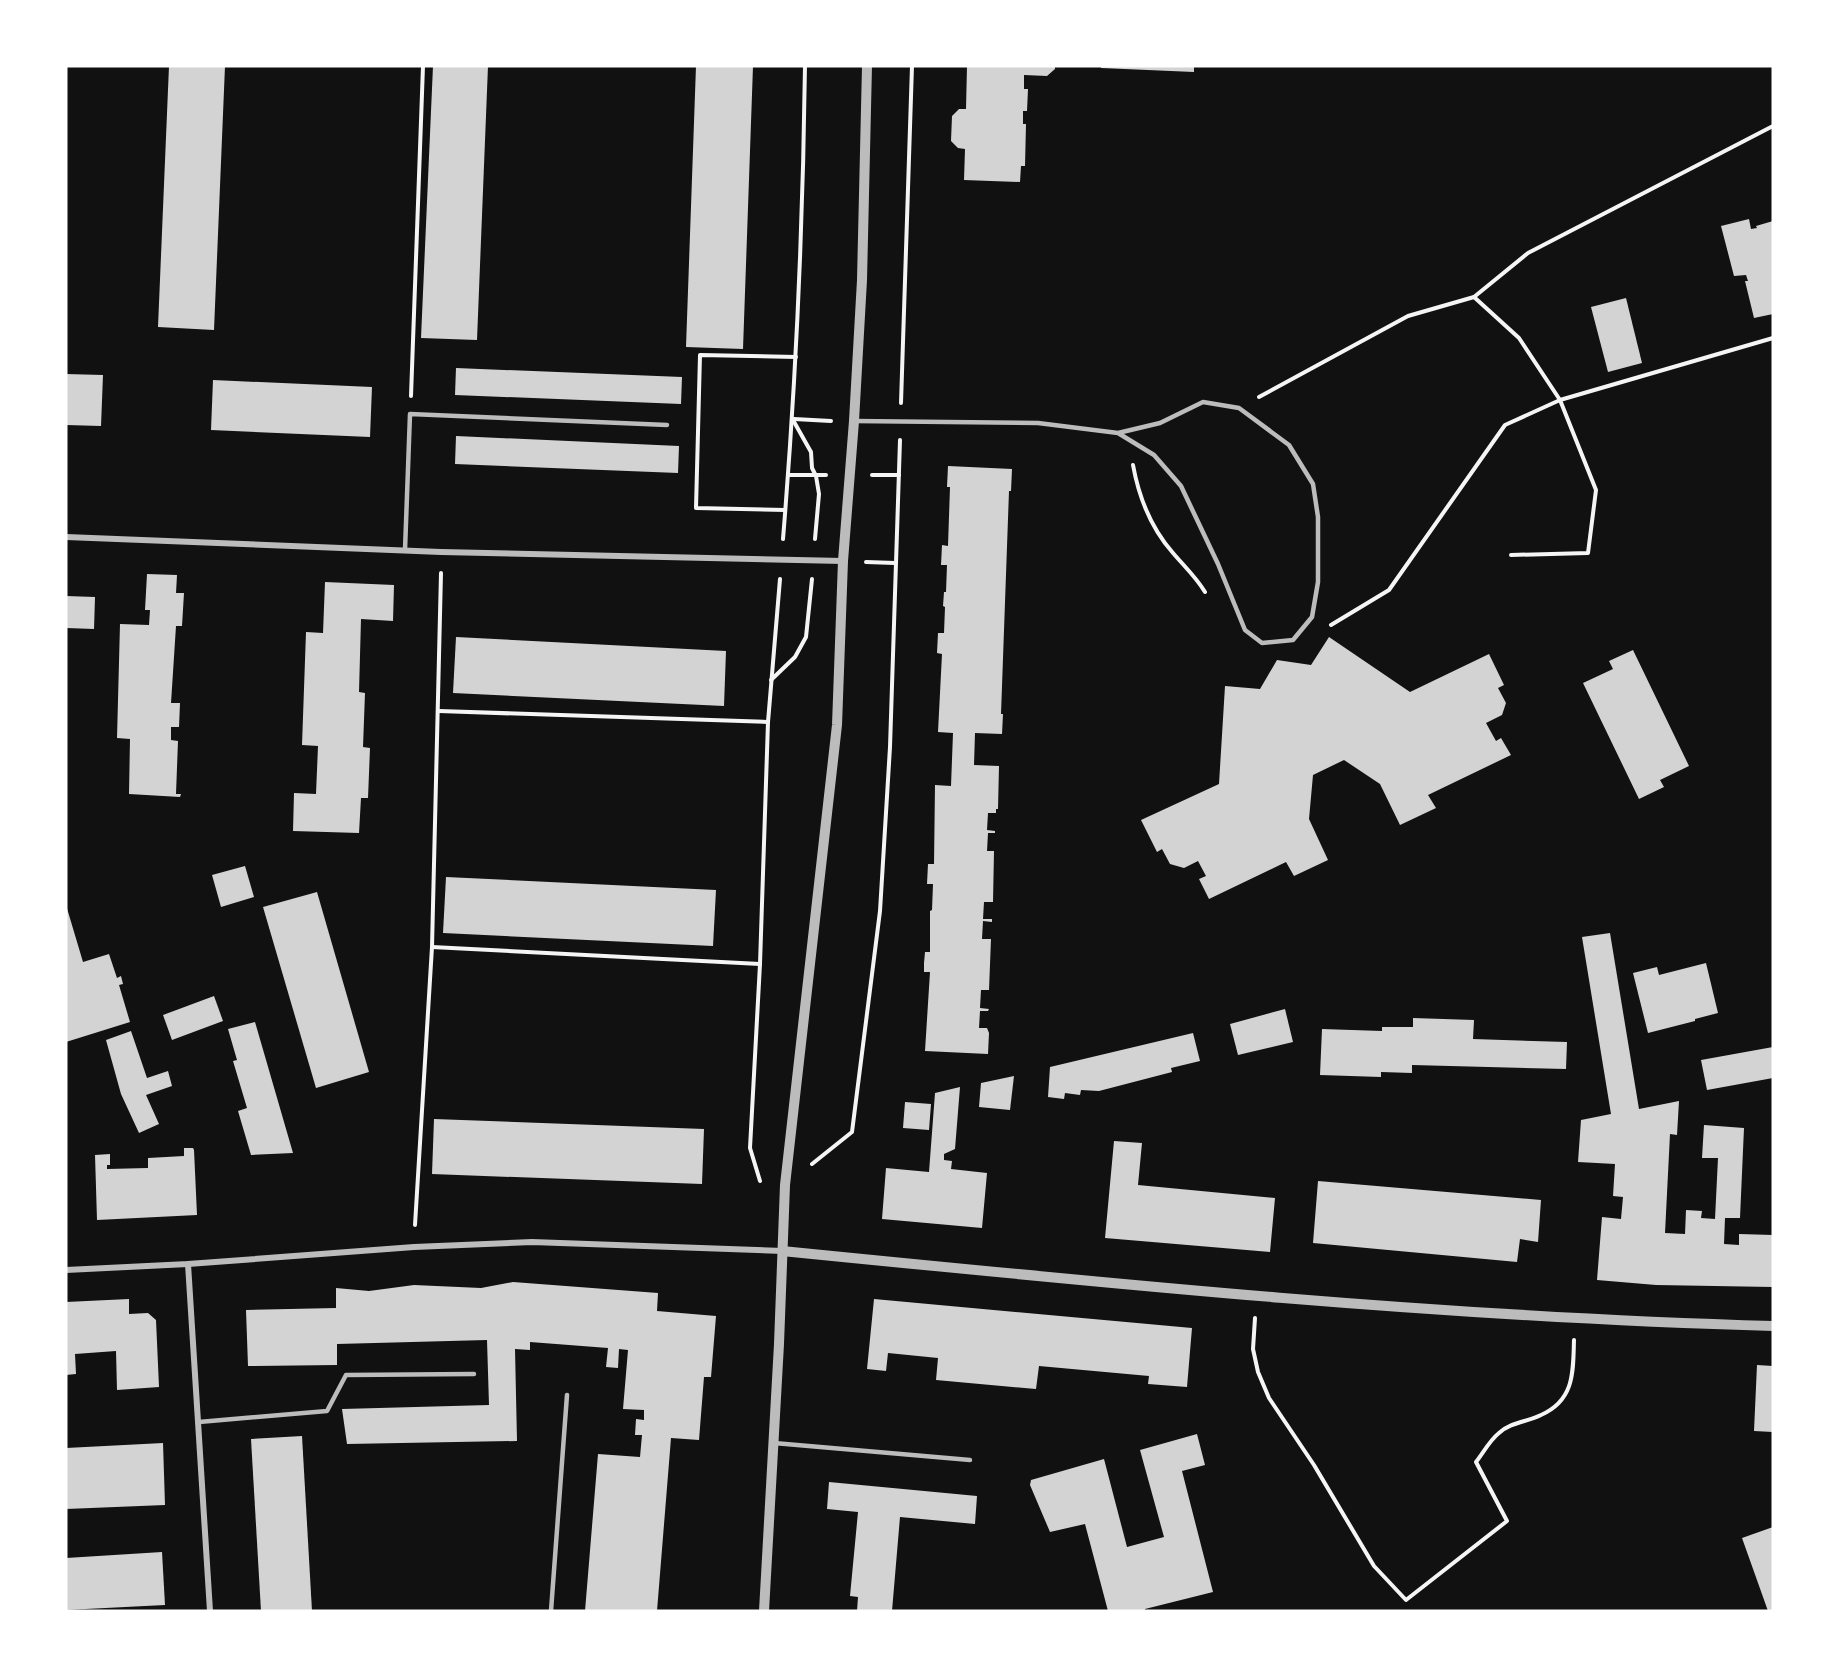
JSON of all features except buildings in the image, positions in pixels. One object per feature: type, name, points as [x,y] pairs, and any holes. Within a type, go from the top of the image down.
[{"type":"street","points":[[764,1611],[785,1185],[837,724],[843,561],[862,280],[867,66]]},
{"type":"street","points":[[66,537],[441,552],[843,561]]},
{"type":"street","points":[[66,1270],[188,1264],[414,1247],[532,1242],[783,1251],[1257,1295],[1574,1318],[1773,1326]]},
{"type":"street","points":[[188,1264],[210,1611]]},
{"type":"lane","points":[[854,422],[1038,423],[1118,433],[1160,423],[1203,402],[1239,408],[1288,445],[1313,484],[1318,517],[1318,582],[1312,617],[1293,640],[1262,644],[1245,630],[1218,564],[1181,486],[1154,455],[1118,433]]},
{"type":"lane","points":[[405,550],[410,414],[668,425]]},
{"type":"lane","points":[[199,1422],[327,1411],[346,1375],[474,1374]]},
{"type":"lane","points":[[551,1611],[567,1395]]},
{"type":"lane","points":[[774,1443],[970,1460]]},
{"type":"path","points":[[410,414],[423,66]]},
{"type":"path","points":[[805,66],[793,419],[854,422]]},
{"type":"path","points":[[785,1185],[852,1132],[880,911],[890,747],[912,66]]},
{"type":"path","points":[[1239,408],[1408,316],[1474,297],[1528,253],[1773,126]]},
{"type":"path","points":[[1474,297],[1519,338],[1560,400],[1596,490],[1588,553],[1511,555]]},
{"type":"path","points":[[1330,625],[1389,590],[1505,425],[1560,400],[1773,338]]},
{"type":"path","points":[[785,510],[696,508],[700,355],[796,357]]},
{"type":"path","points":[[1129,440],[1136,480],[1146,514],[1171,551],[1196,577],[1208,597]]},
{"type":"path","points":[[414,1247],[432,947],[441,552]]},
{"type":"path","points":[[843,561],[895,563]]},
{"type":"path","points":[[763,1189],[750,1148],[771,680]]},
{"type":"path","points":[[439,711],[768,722]]},
{"type":"path","points":[[432,947],[760,964]]},
{"type":"path","points":[[1257,1295],[1253,1349],[1258,1372],[1269,1398],[1314,1465],[1374,1566],[1406,1600],[1507,1521],[1476,1462],[1498,1433],[1517,1422],[1541,1415],[1559,1403],[1573,1379],[1574,1318]]}]
